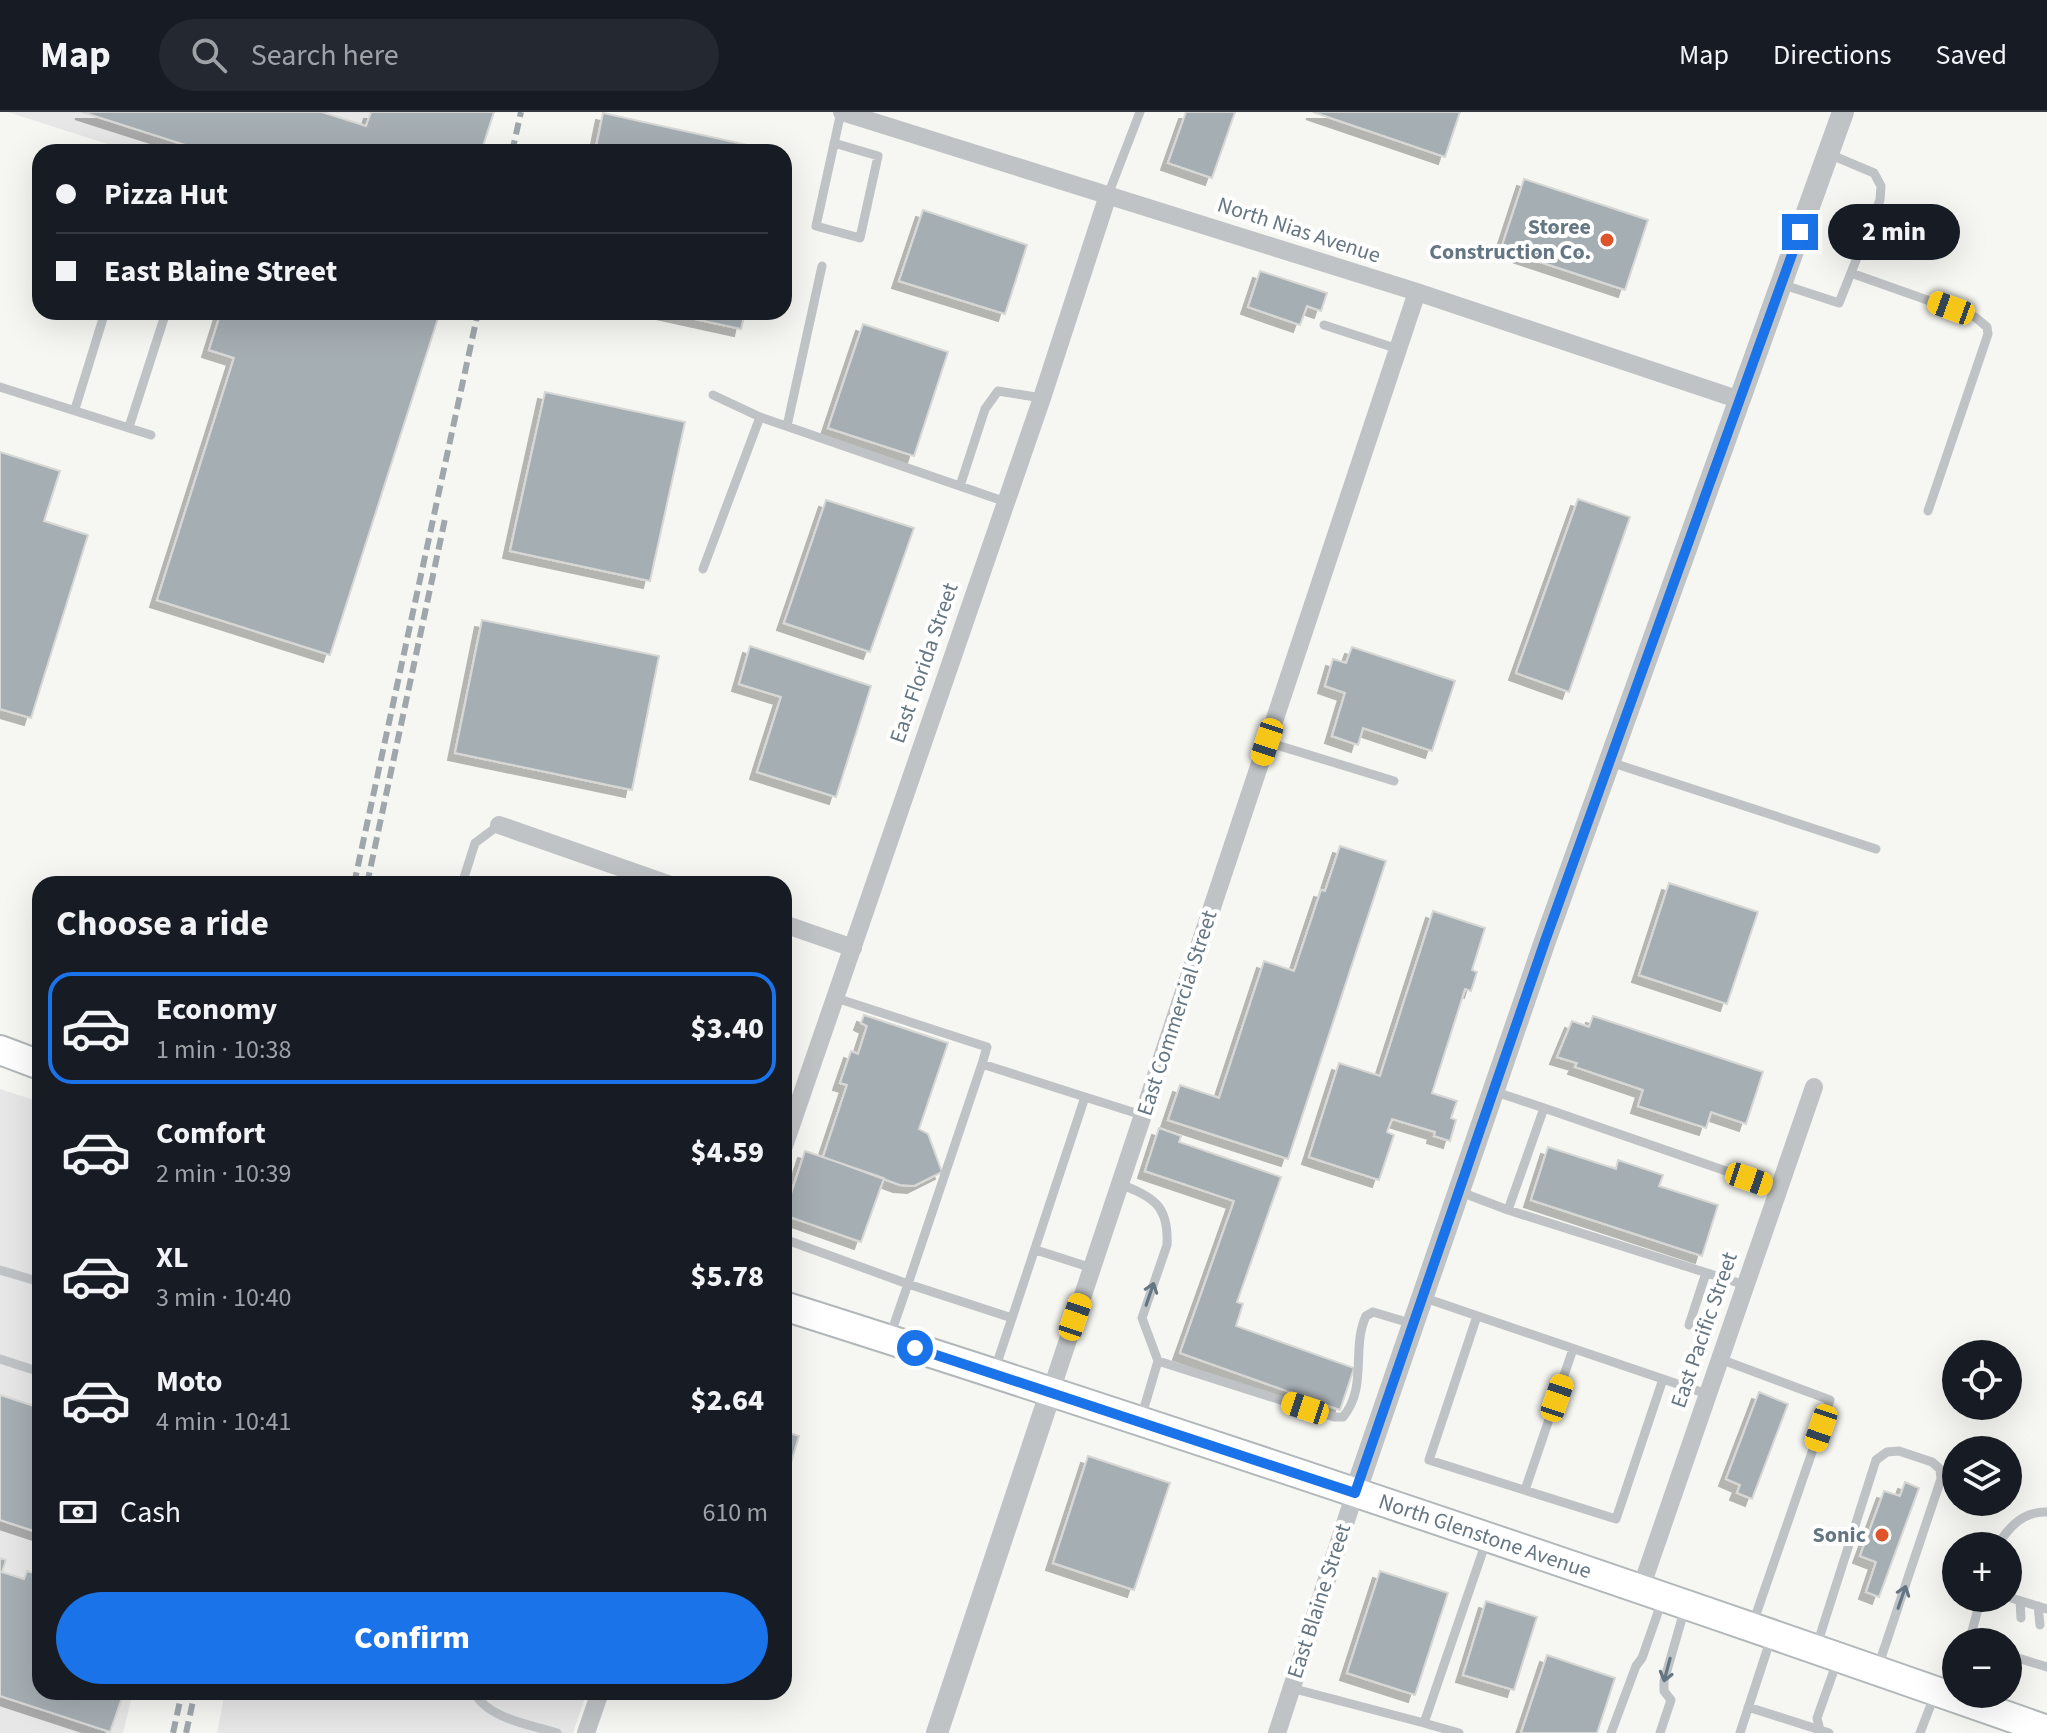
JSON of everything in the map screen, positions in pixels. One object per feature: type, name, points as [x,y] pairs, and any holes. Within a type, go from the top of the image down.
[{"type":"main road","points":[[0,1050],[32,1062]]},
{"type":"main road","name":"North Glenstone Avenue","points":[[792,1309],[1051,1391],[1942,1690]]},
{"type":"main road","name":"North Glenstone Avenue","points":[[1982,1708],[2010,1721],[2047,1730]]},
{"type":"street","name":"North Nias Avenue","points":[[842,112],[891,119],[1108,195],[1417,292],[1740,400]]},
{"type":"street","name":"East Blaine Street","points":[[1282,1732],[1291,1688],[1458,1191],[1843,112]]},
{"type":"street","name":"East Florida Street","points":[[792,1123],[1042,398],[1108,195]]},
{"type":"street","name":"East Commercial Street","points":[[937,1733],[1417,292]]},
{"type":"street","points":[[499,825],[645,876]]},
{"type":"street","points":[[792,927],[853,948]]},
{"type":"street","name":"East Pacific Street","points":[[1663,1596],[1707,1394],[1814,1087]]},
{"type":"street","points":[[586,1733],[597,1700]]},
{"type":"lane","points":[[834,143],[878,156],[860,238],[816,226],[834,143],[842,112]]},
{"type":"lane","points":[[1108,195],[1140,112]]},
{"type":"lane","points":[[1781,284],[1839,303],[1880,200],[1881,186],[1874,173],[1828,153]]},
{"type":"lane","points":[[787,426],[822,266]]},
{"type":"lane","points":[[1851,273],[1975,317],[1987,327],[1988,334],[1928,511]]},
{"type":"lane","points":[[75,409],[103,320]]},
{"type":"lane","points":[[129,427],[163,320]]},
{"type":"lane","points":[[1324,325],[1398,349]]},
{"type":"lane","points":[[0,387],[151,435]]},
{"type":"lane","points":[[960,486],[985,409],[998,391],[1042,398]]},
{"type":"lane","points":[[713,395],[760,417],[1006,502]]},
{"type":"lane","points":[[703,569],[760,417]]},
{"type":"lane","points":[[1267,742],[1394,781]]},
{"type":"lane","points":[[1609,762],[1876,849]]},
{"type":"lane","points":[[465,876],[475,843],[499,825]]},
{"type":"lane","points":[[836,998],[987,1047],[889,1339]]},
{"type":"lane","points":[[982,1064],[1142,1115]]},
{"type":"lane","points":[[1493,1091],[1778,1189]]},
{"type":"lane","points":[[994,1373],[1085,1097]]},
{"type":"lane","points":[[1508,1210],[1544,1108]]},
{"type":"lane","points":[[1120,1184],[1145,1194],[1163,1212],[1167,1245],[1142,1318],[1158,1361],[1140,1421]]},
{"type":"lane","points":[[1458,1191],[1508,1210],[1745,1285]]},
{"type":"lane","points":[[792,1242],[1012,1318]]},
{"type":"lane","points":[[1036,1250],[1092,1268]]},
{"type":"lane","points":[[0,1270],[32,1280]]},
{"type":"lane","points":[[1689,1325],[1706,1273]]},
{"type":"lane","points":[[1422,1297],[1707,1394]]},
{"type":"lane","points":[[1158,1361],[1334,1417],[1343,1417],[1359,1376],[1361,1356],[1357,1345],[1366,1316],[1373,1312],[1413,1324]]},
{"type":"lane","points":[[1477,1316],[1429,1460],[1616,1519],[1663,1379]]},
{"type":"lane","points":[[1525,1490],[1573,1349]]},
{"type":"lane","points":[[0,1359],[32,1369]]},
{"type":"lane","points":[[1720,1359],[1830,1400],[1762,1630],[1740,1733]]},
{"type":"lane","points":[[1824,1732],[1817,1718],[1827,1653],[1876,1460],[1887,1452],[1899,1451],[1932,1462],[1940,1469],[1941,1479],[1877,1670]]},
{"type":"lane","points":[[2006,1532],[2028,1515],[2047,1512]]},
{"type":"lane","points":[[1424,1723],[1487,1537]]},
{"type":"lane","points":[[1611,1733],[1663,1596]]},
{"type":"lane","points":[[1660,1733],[1671,1700],[1664,1691],[1663,1596]]},
{"type":"lane","points":[[2022,1602],[2042,1608],[2040,1625]]},
{"type":"lane","points":[[2021,1612],[2021,1618]]},
{"type":"lane","points":[[2022,1657],[2047,1667]]},
{"type":"lane","points":[[2046,1661],[2047,1667]]},
{"type":"lane","points":[[1291,1688],[1459,1733]]},
{"type":"lane","points":[[479,1700],[494,1712],[557,1733]]},
{"type":"lane","points":[[1920,1733],[1942,1701]]},
{"type":"lane","points":[[1748,1707],[1824,1732]]},
{"type":"shaded area","points":[[8,112],[488,112],[481,144],[107,144]]},
{"type":"shaded area","points":[[0,1089],[32,1099],[32,1700],[131,1700],[123,1733],[0,1733]]},
{"type":"shaded area","points":[[223,1700],[584,1700],[573,1733],[217,1733]]},
{"type":"building","points":[[82,112],[322,112],[366,126],[371,112],[494,112],[484,144],[182,144]]},
{"type":"building","points":[[1186,112],[1235,112],[1212,178],[1168,163]]},
{"type":"building","points":[[1313,112],[1460,112],[1445,157]]},
{"type":"building","points":[[603,113],[743,144],[597,144]]},
{"type":"building","points":[[1524,179],[1648,220],[1625,290],[1501,249]]},
{"type":"building","points":[[923,210],[1027,245],[1005,314],[899,281]]},
{"type":"building","points":[[1260,271],[1327,293],[1321,311],[1307,306],[1300,325],[1248,307]]},
{"type":"building","points":[[218,320],[437,320],[330,655],[157,600],[234,358],[209,350]]},
{"type":"building","points":[[700,320],[743,320],[741,329]]},
{"type":"building","points":[[863,324],[948,352],[914,456],[828,428]]},
{"type":"building","points":[[545,392],[685,422],[650,581],[510,551]]},
{"type":"building","points":[[0,452],[60,471],[44,521],[88,535],[31,718],[0,709]]},
{"type":"building","points":[[1578,499],[1630,517],[1569,692],[1516,673]]},
{"type":"building","points":[[826,500],[914,528],[870,652],[784,623]]},
{"type":"building","points":[[482,620],[659,656],[632,790],[455,753]]},
{"type":"building","points":[[750,646],[871,686],[836,797],[757,772],[781,697],[739,684]]},
{"type":"building","points":[[1352,647],[1455,681],[1432,751],[1363,728],[1358,745],[1332,736],[1345,693],[1325,686],[1333,659],[1346,663]]},
{"type":"building","points":[[1340,846],[1386,861],[1288,1159],[1168,1120],[1180,1085],[1219,1098],[1264,961],[1294,971],[1321,890],[1325,891]]},
{"type":"building","points":[[1669,883],[1758,912],[1727,1004],[1639,975]]},
{"type":"building","points":[[1433,911],[1485,928],[1472,970],[1477,972],[1471,991],[1465,989],[1432,1093],[1457,1101],[1451,1118],[1456,1120],[1450,1141],[1434,1136],[1435,1132],[1392,1119],[1387,1132],[1394,1135],[1379,1180],[1309,1157],[1339,1063],[1380,1076]]},
{"type":"building","points":[[864,1015],[948,1043],[919,1129],[928,1134],[942,1172],[914,1186],[900,1185],[823,1157],[847,1085],[840,1083],[851,1051],[858,1054],[867,1026],[861,1023]]},
{"type":"building","points":[[1593,1016],[1763,1072],[1746,1124],[1711,1112],[1706,1128],[1638,1106],[1643,1090],[1575,1067],[1577,1063],[1557,1057],[1572,1021],[1589,1027]]},
{"type":"building","points":[[1159,1128],[1181,1136],[1179,1142],[1281,1177],[1237,1302],[1243,1304],[1236,1326],[1354,1368],[1340,1410],[1180,1353],[1234,1201],[1145,1171]]},
{"type":"building","points":[[1548,1147],[1616,1169],[1618,1160],[1663,1175],[1659,1186],[1718,1205],[1702,1256],[1531,1200]]},
{"type":"building","points":[[805,1151],[884,1178],[861,1242],[792,1218],[792,1191]]},
{"type":"building","points":[[1759,1392],[1788,1404],[1752,1499],[1737,1493],[1740,1485],[1726,1479]]},
{"type":"building","points":[[0,1395],[32,1405],[32,1530],[0,1520]]},
{"type":"building","points":[[792,1434],[799,1436],[792,1459]]},
{"type":"building","points":[[1088,1456],[1170,1483],[1134,1590],[1053,1563]]},
{"type":"building","points":[[1905,1482],[1919,1488],[1879,1597],[1866,1592],[1876,1562],[1860,1556],[1884,1491],[1900,1496]]},
{"type":"building","points":[[0,1558],[6,1560],[2,1572],[24,1579],[27,1571],[32,1573],[32,1700],[121,1700],[110,1732],[0,1696]]},
{"type":"building","points":[[1380,1571],[1448,1593],[1415,1695],[1347,1673]]},
{"type":"building","points":[[1486,1601],[1537,1617],[1514,1690],[1463,1675]]},
{"type":"building","points":[[1547,1655],[1615,1678],[1597,1733],[1521,1733]]},
{"type":"railway","points":[[514,144],[521,112]]},
{"type":"railway","points":[[356,876],[476,320]]},
{"type":"railway","points":[[369,876],[445,519]]},
{"type":"railway","points":[[173,1733],[180,1700]]},
{"type":"railway","points":[[186,1733],[193,1700]]},
{"type":"place","name":"Storee Construction Co.","points":[[1607,240]]},
{"type":"place","name":"Sonic","points":[[1882,1535]]},
{"type":"route","points":[[915,1348],[1355,1493],[1545,941],[1800,232]]}]
